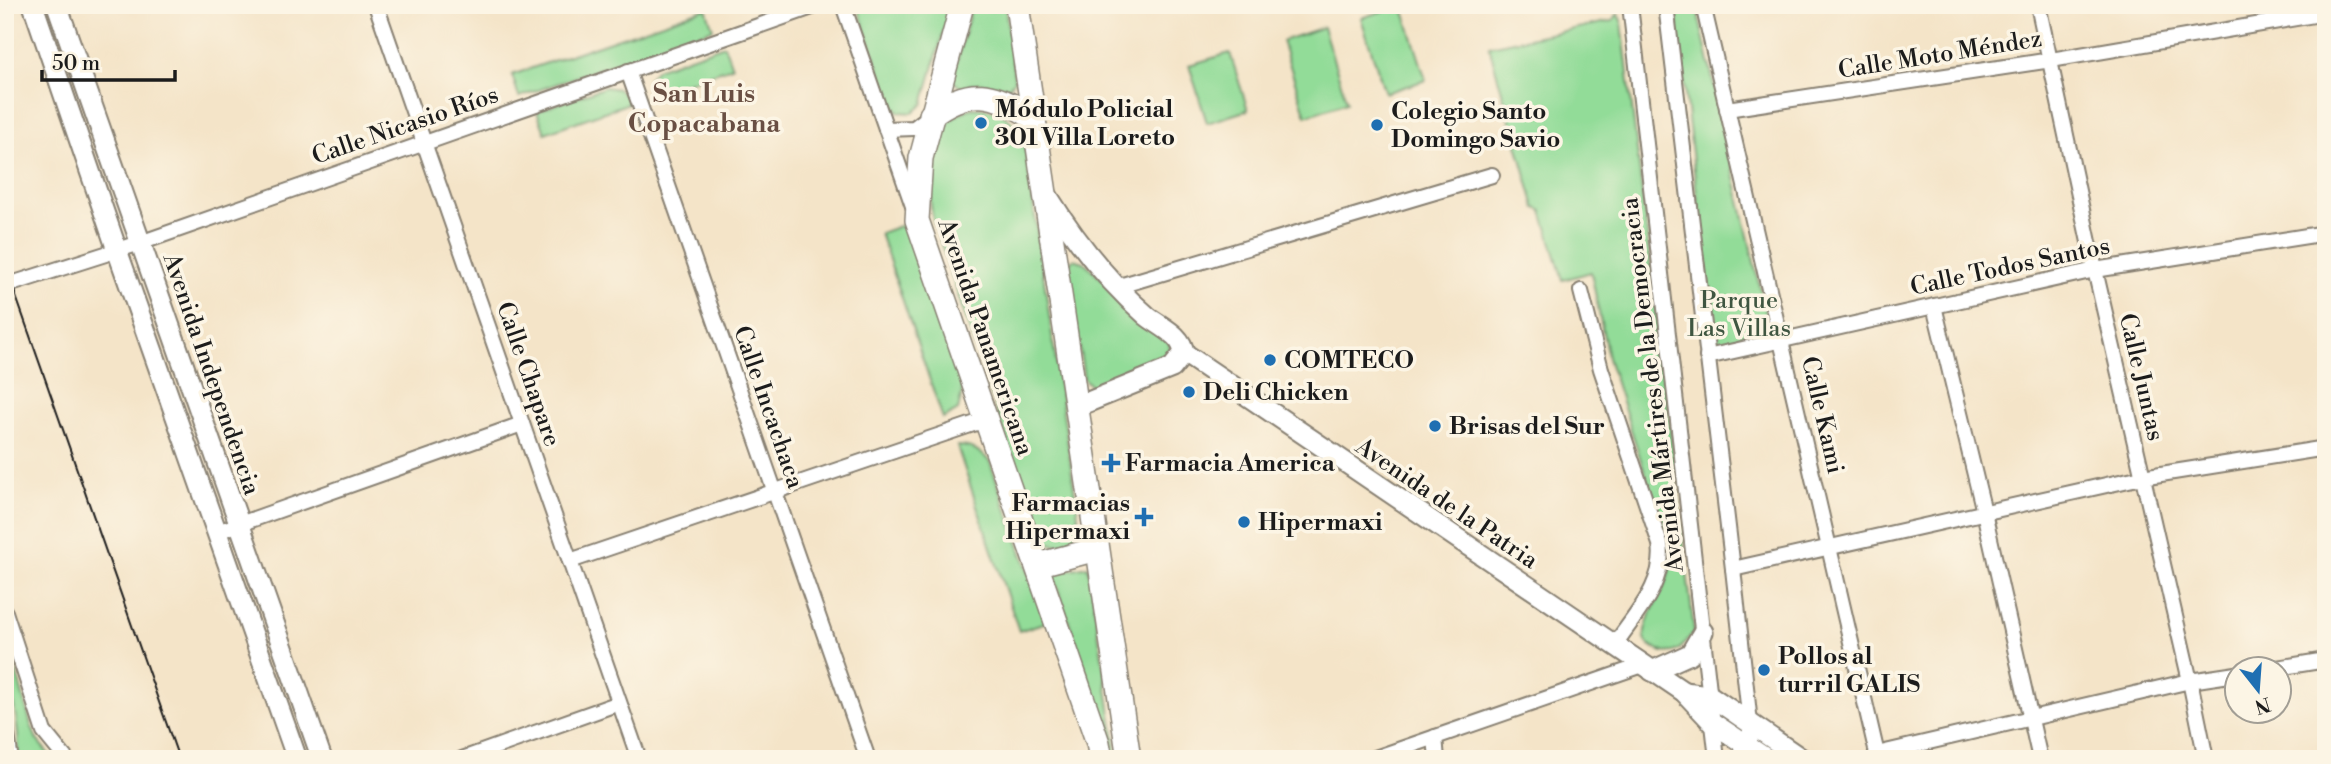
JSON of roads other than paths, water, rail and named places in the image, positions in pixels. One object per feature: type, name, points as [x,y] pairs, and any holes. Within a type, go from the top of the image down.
[{"type":"main road","name":"Avenida Independencia","points":[[33,5],[297,759]]},
{"type":"main road","name":"Avenida Independencia","points":[[57,5],[322,759]]},
{"type":"main road","name":"Avenida Panamericana","points":[[962,5],[921,158],[918,220],[1098,743],[1101,759]]},
{"type":"main road","points":[[1017,5],[1129,759]]},
{"type":"main road","points":[[931,115],[946,104],[965,97],[992,96],[1032,117]]},
{"type":"main road","name":"Avenida de la Patria","points":[[1043,189],[1068,228],[1116,287],[1149,318],[1179,340],[1184,354],[1684,692],[1713,723],[1750,754],[1767,759]]},
{"type":"main road","points":[[1076,407],[1172,368],[1184,354]]},
{"type":"main road","points":[[1037,565],[1097,549]]},
{"type":"main road","points":[[1647,668],[1690,654],[1703,632]]},
{"type":"main road","name":"Avenida de la Patria","points":[[1684,692],[1709,695],[1802,759]]},
{"type":"street","name":"Calle Chapare","points":[[376,5],[639,759]]},
{"type":"street","name":"Calle Nicasio Ríos","points":[[5,286],[140,243],[818,5]]},
{"type":"street","points":[[843,5],[918,220]]},
{"type":"street","name":"Avenida Mártires de la Democracia","points":[[1630,5],[1717,759]]},
{"type":"street","points":[[1665,5],[1733,569],[1750,723],[1750,754]]},
{"type":"street","name":"Calle Kami","points":[[1703,5],[1830,547],[1875,756]]},
{"type":"street","name":"Calle Juntas","points":[[2038,5],[2141,477],[2206,759]]},
{"type":"street","name":"Calle Moto Méndez","points":[[1727,109],[2051,60],[2326,13]]},
{"type":"street","name":"Calle Incachaca","points":[[628,71],[868,759]]},
{"type":"street","points":[[886,130],[914,128],[931,115]]},
{"type":"street","points":[[1116,287],[1492,175]]},
{"type":"street","name":"Calle Todos Santos","points":[[1707,357],[2095,270],[2326,233]]},
{"type":"street","points":[[1581,291],[1601,369],[1660,544],[1662,557],[1656,584],[1614,646]]},
{"type":"street","points":[[1934,306],[2040,759]]},
{"type":"street","points":[[570,561],[985,419]]},
{"type":"street","points":[[217,532],[522,425]]},
{"type":"street","points":[[1733,569],[2141,477],[2326,448]]},
{"type":"street","points":[[5,612],[44,732],[65,759]]},
{"type":"street","points":[[2292,665],[2326,660]]},
{"type":"street","points":[[1372,759],[1647,668]]},
{"type":"street","points":[[1875,756],[2190,681],[2222,676]]},
{"type":"street","points":[[462,759],[619,703]]},
{"type":"street","points":[[5,721],[10,754],[8,759]]},
{"type":"street","points":[[1435,737],[1437,759]]},
{"type":"tram line","points":[[5,265],[179,759]]},
{"type":"place","name":"Módulo Policial 301 Villa Loreto","points":[[981,123]]},
{"type":"place","name":"Colegio Santo Domingo Savio","points":[[1377,125]]},
{"type":"place","name":"COMTECO","points":[[1270,360]]},
{"type":"place","name":"Deli Chicken","points":[[1189,392]]},
{"type":"place","name":"Brisas del Sur","points":[[1435,426]]},
{"type":"place","name":"Farmacia America","points":[[1111,463]]},
{"type":"place","name":"Farmacias Hipermaxi","points":[[1144,517]]},
{"type":"place","name":"Hipermaxi","points":[[1244,522]]},
{"type":"place","name":"Pollos al turril GALIS","points":[[1764,670]]},
{"type":"district","name":"San Luis Copacabana","points":[[704,108]]},
{"type":"park label","name":"Parque Las Villas","points":[[1739,314]]}]
